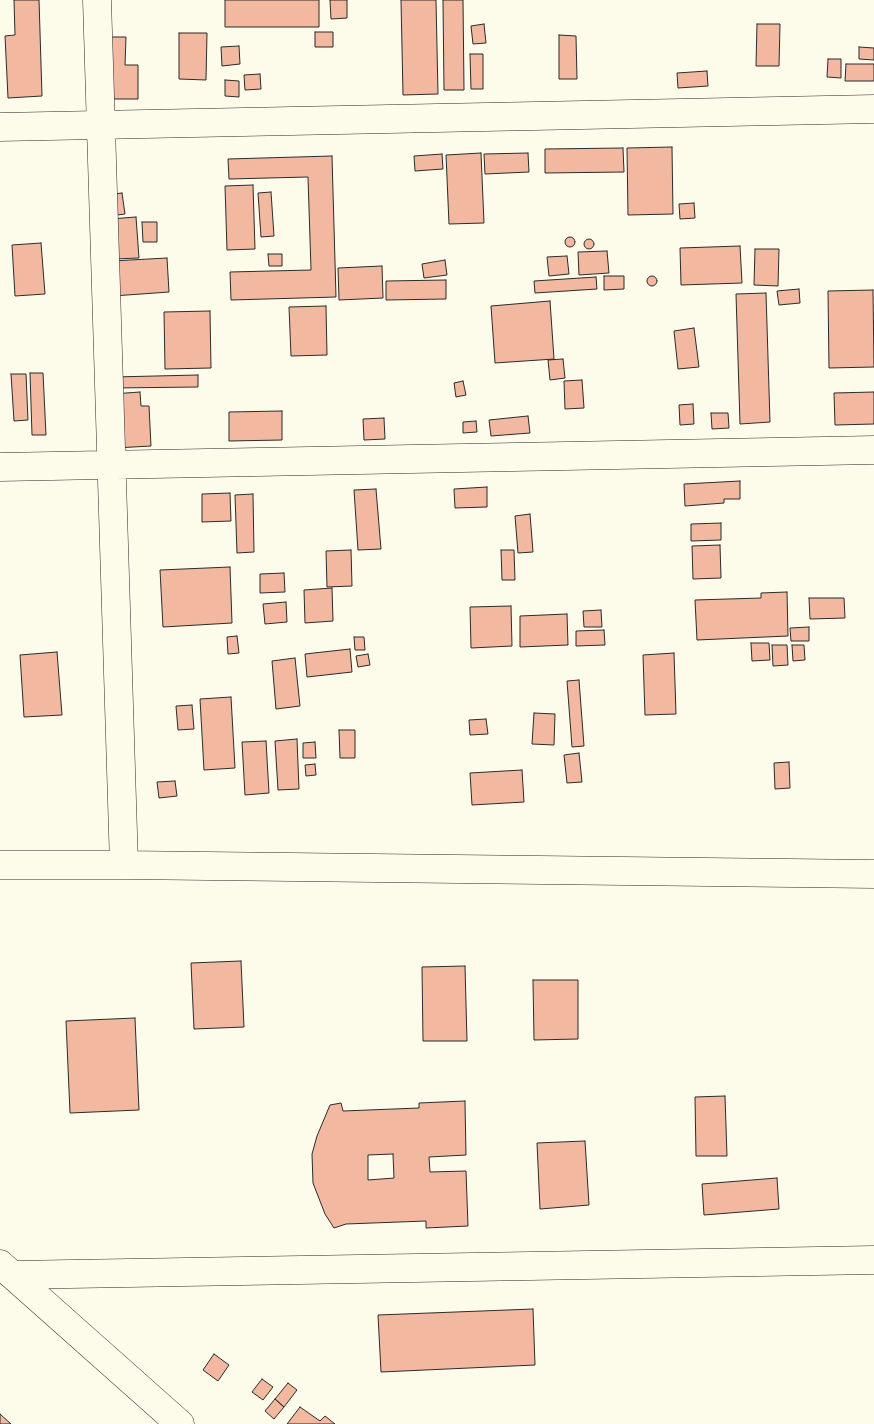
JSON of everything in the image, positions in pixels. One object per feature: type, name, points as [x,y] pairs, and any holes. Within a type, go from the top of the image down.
[{"type":"street","points":[[97,0],[124,865]]},
{"type":"street","points":[[0,127],[874,109]]},
{"type":"street","points":[[0,467],[874,450]]},
{"type":"street","points":[[0,866],[124,865],[874,874]]},
{"type":"street","points":[[7,1269],[874,1260]]},
{"type":"street","points":[[7,1269],[180,1424]]},
{"type":"building","points":[[14,0],[39,0],[42,96],[8,98],[5,36],[15,35]]},
{"type":"building","points":[[225,0],[319,0],[319,27],[225,27]]},
{"type":"building","points":[[330,0],[347,0],[347,18],[331,19]]},
{"type":"building","points":[[401,0],[436,0],[438,94],[403,95]]},
{"type":"building","points":[[443,0],[463,0],[464,90],[444,90]]},
{"type":"building","points":[[484,24],[486,43],[473,44],[471,26]]},
{"type":"building","points":[[757,24],[780,24],[779,66],[756,66]]},
{"type":"building","points":[[315,32],[333,32],[333,47],[315,47]]},
{"type":"building","points":[[179,33],[207,33],[206,80],[179,79]]},
{"type":"building","points":[[559,35],[576,36],[577,79],[559,79]]},
{"type":"building","points":[[110,37],[126,37],[125,65],[138,65],[138,99],[108,99]]},
{"type":"building","points":[[239,46],[240,64],[222,66],[221,47]]},
{"type":"building","points":[[859,47],[874,48],[874,60],[859,59]]},
{"type":"building","points":[[470,54],[483,54],[483,89],[471,89]]},
{"type":"building","points":[[828,59],[841,59],[841,78],[827,77]]},
{"type":"building","points":[[846,64],[874,64],[874,81],[845,81]]},
{"type":"building","points":[[707,71],[708,86],[678,88],[677,73]]},
{"type":"building","points":[[260,74],[261,89],[245,90],[244,75]]},
{"type":"building","points":[[225,80],[239,81],[239,97],[225,96]]},
{"type":"building","points":[[672,147],[673,214],[628,215],[627,148]]},
{"type":"building","points":[[623,148],[624,172],[545,173],[545,149]]},
{"type":"building","points":[[481,153],[484,223],[449,224],[446,155]]},
{"type":"building","points":[[528,153],[529,172],[485,174],[484,154]]},
{"type":"building","points":[[442,154],[443,169],[415,171],[414,156]]},
{"type":"building","points":[[332,156],[336,297],[231,300],[230,272],[311,270],[308,177],[229,179],[228,159]]},
{"type":"building","points":[[253,185],[255,249],[227,250],[225,186]]},
{"type":"building","points":[[271,192],[274,236],[261,237],[258,193]]},
{"type":"building","points":[[122,193],[125,214],[110,216],[107,195]]},
{"type":"building","points":[[694,203],[695,218],[680,219],[679,204]]},
{"type":"building","points":[[136,217],[139,258],[114,259],[110,219]]},
{"type":"building","points":[[142,222],[157,222],[157,242],[143,242]]},
{"type":"building","points":[[568,237],[572,237],[575,242],[572,247],[568,247],[565,244],[565,240]]},
{"type":"building","points":[[589,239],[594,244],[589,249],[584,244]]},
{"type":"building","points":[[41,243],[45,294],[15,296],[12,245]]},
{"type":"building","points":[[740,246],[742,283],[681,285],[680,248]]},
{"type":"building","points":[[755,249],[779,249],[778,286],[754,285]]},
{"type":"building","points":[[607,251],[609,273],[579,275],[578,252]]},
{"type":"building","points":[[268,254],[282,254],[282,266],[269,266]]},
{"type":"building","points":[[567,256],[569,274],[549,276],[547,257]]},
{"type":"building","points":[[167,258],[169,292],[113,296],[112,261]]},
{"type":"building","points":[[445,260],[447,275],[424,278],[422,264]]},
{"type":"building","points":[[382,266],[383,298],[339,300],[338,268]]},
{"type":"building","points":[[604,276],[624,276],[624,289],[604,290]]},
{"type":"building","points":[[652,276],[657,281],[652,286],[647,281]]},
{"type":"building","points":[[596,277],[597,289],[535,293],[534,281]]},
{"type":"building","points":[[446,280],[446,299],[386,300],[386,281]]},
{"type":"building","points":[[799,289],[800,303],[779,305],[777,291]]},
{"type":"building","points":[[873,290],[874,367],[829,368],[828,291]]},
{"type":"building","points":[[766,293],[770,422],[740,424],[736,294]]},
{"type":"building","points":[[550,301],[554,359],[495,363],[491,306]]},
{"type":"building","points":[[326,306],[327,355],[291,356],[289,307]]},
{"type":"building","points":[[210,311],[211,368],[165,369],[164,312]]},
{"type":"building","points":[[694,328],[699,367],[678,369],[674,331]]},
{"type":"building","points":[[563,359],[565,378],[550,380],[548,360]]},
{"type":"building","points":[[30,373],[43,373],[46,435],[32,435]]},
{"type":"building","points":[[11,374],[26,374],[28,420],[14,421]]},
{"type":"building","points":[[198,375],[198,387],[114,388],[113,377]]},
{"type":"building","points":[[582,380],[584,408],[565,409],[564,381]]},
{"type":"building","points":[[463,381],[466,395],[456,397],[454,383]]},
{"type":"building","points":[[140,392],[141,406],[149,406],[151,446],[115,448],[112,394]]},
{"type":"building","points":[[874,392],[874,424],[835,425],[834,393]]},
{"type":"building","points":[[693,404],[694,424],[680,425],[679,405]]},
{"type":"building","points":[[282,411],[282,440],[229,441],[229,412]]},
{"type":"building","points":[[711,413],[728,413],[729,428],[712,429]]},
{"type":"building","points":[[528,416],[530,433],[491,436],[489,420]]},
{"type":"building","points":[[384,418],[385,439],[364,440],[363,419]]},
{"type":"building","points":[[476,421],[477,432],[463,433],[463,422]]},
{"type":"building","points":[[740,481],[740,499],[724,499],[724,503],[685,506],[684,484]]},
{"type":"building","points":[[487,487],[487,507],[455,508],[454,489]]},
{"type":"building","points":[[376,489],[381,549],[358,550],[354,490]]},
{"type":"building","points":[[230,493],[231,521],[202,522],[202,494]]},
{"type":"building","points":[[253,494],[254,552],[237,553],[235,495]]},
{"type":"building","points":[[530,514],[533,552],[518,553],[515,516]]},
{"type":"building","points":[[721,523],[721,540],[691,541],[691,524]]},
{"type":"building","points":[[720,545],[721,578],[693,579],[692,546]]},
{"type":"building","points":[[351,550],[352,586],[327,587],[326,551]]},
{"type":"building","points":[[501,550],[514,550],[515,580],[502,580]]},
{"type":"building","points":[[230,567],[232,623],[163,627],[160,570]]},
{"type":"building","points":[[284,573],[285,592],[260,593],[260,574]]},
{"type":"building","points":[[332,588],[333,621],[305,623],[304,590]]},
{"type":"building","points":[[787,592],[788,636],[697,640],[695,600],[761,598],[761,593]]},
{"type":"building","points":[[809,598],[844,598],[845,618],[810,619]]},
{"type":"building","points":[[286,602],[287,622],[265,624],[263,604]]},
{"type":"building","points":[[511,606],[512,646],[471,648],[470,607]]},
{"type":"building","points":[[601,610],[602,627],[584,627],[583,611]]},
{"type":"building","points":[[567,614],[568,645],[520,647],[520,616]]},
{"type":"building","points":[[809,627],[809,641],[791,641],[790,628]]},
{"type":"building","points":[[604,630],[605,645],[576,646],[576,631]]},
{"type":"building","points":[[237,636],[239,653],[228,654],[227,637]]},
{"type":"building","points":[[354,637],[364,637],[365,650],[355,650]]},
{"type":"building","points":[[751,643],[769,643],[770,660],[752,661]]},
{"type":"building","points":[[772,645],[787,645],[788,665],[773,666]]},
{"type":"building","points":[[792,645],[804,645],[805,660],[793,661]]},
{"type":"building","points":[[350,649],[352,672],[307,677],[305,654]]},
{"type":"building","points":[[57,652],[62,715],[24,717],[20,655]]},
{"type":"building","points":[[674,653],[676,714],[645,715],[643,655]]},
{"type":"building","points":[[368,654],[370,665],[358,667],[356,656]]},
{"type":"building","points":[[295,658],[300,706],[276,709],[272,661]]},
{"type":"building","points":[[579,680],[584,746],[572,747],[567,681]]},
{"type":"building","points":[[231,697],[235,768],[204,770],[200,699]]},
{"type":"building","points":[[192,705],[194,729],[178,730],[176,706]]},
{"type":"building","points":[[534,713],[555,714],[554,745],[532,744]]},
{"type":"building","points":[[486,719],[488,734],[470,735],[469,720]]},
{"type":"building","points":[[339,730],[355,730],[355,758],[340,758]]},
{"type":"building","points":[[297,739],[299,789],[278,790],[275,741]]},
{"type":"building","points":[[266,741],[269,793],[245,795],[242,742]]},
{"type":"building","points":[[315,742],[316,758],[303,758],[303,743]]},
{"type":"building","points":[[579,753],[582,782],[567,783],[564,755]]},
{"type":"building","points":[[789,762],[790,788],[775,789],[774,763]]},
{"type":"building","points":[[315,764],[316,775],[306,776],[305,765]]},
{"type":"building","points":[[522,770],[524,802],[472,805],[470,773]]},
{"type":"building","points":[[175,781],[177,796],[159,798],[157,782]]},
{"type":"building","points":[[241,961],[244,1027],[194,1029],[191,963]]},
{"type":"building","points":[[465,966],[467,1041],[423,1041],[422,967]]},
{"type":"building","points":[[533,980],[578,980],[578,1039],[534,1040]]},
{"type":"building","points":[[135,1018],[139,1110],[70,1113],[66,1021]]},
{"type":"building","points":[[725,1096],[727,1156],[696,1156],[695,1097]]},
{"type":"building","points":[[465,1101],[466,1155],[429,1157],[430,1172],[466,1171],[468,1226],[426,1228],[426,1221],[346,1224],[334,1228],[325,1214],[313,1183],[312,1154],[317,1136],[330,1105],[341,1103],[343,1111],[419,1108],[419,1103]],"holes":[[[393,1154],[394,1178],[368,1180],[368,1155]]]},
{"type":"building","points":[[585,1141],[589,1205],[540,1209],[537,1143]]},
{"type":"building","points":[[777,1178],[779,1209],[704,1215],[702,1184]]},
{"type":"building","points":[[533,1309],[535,1365],[381,1372],[378,1315]]},
{"type":"building","points":[[214,1354],[229,1365],[218,1381],[203,1370]]},
{"type":"building","points":[[262,1379],[273,1387],[263,1400],[252,1392]]},
{"type":"building","points":[[288,1383],[297,1390],[284,1407],[275,1399]]},
{"type":"building","points":[[275,1399],[284,1407],[274,1419],[265,1411]]},
{"type":"building","points":[[300,1407],[320,1421],[325,1416],[335,1424],[287,1424]]},
{"type":"building","points":[[0,1414],[11,1424],[0,1424]]}]
